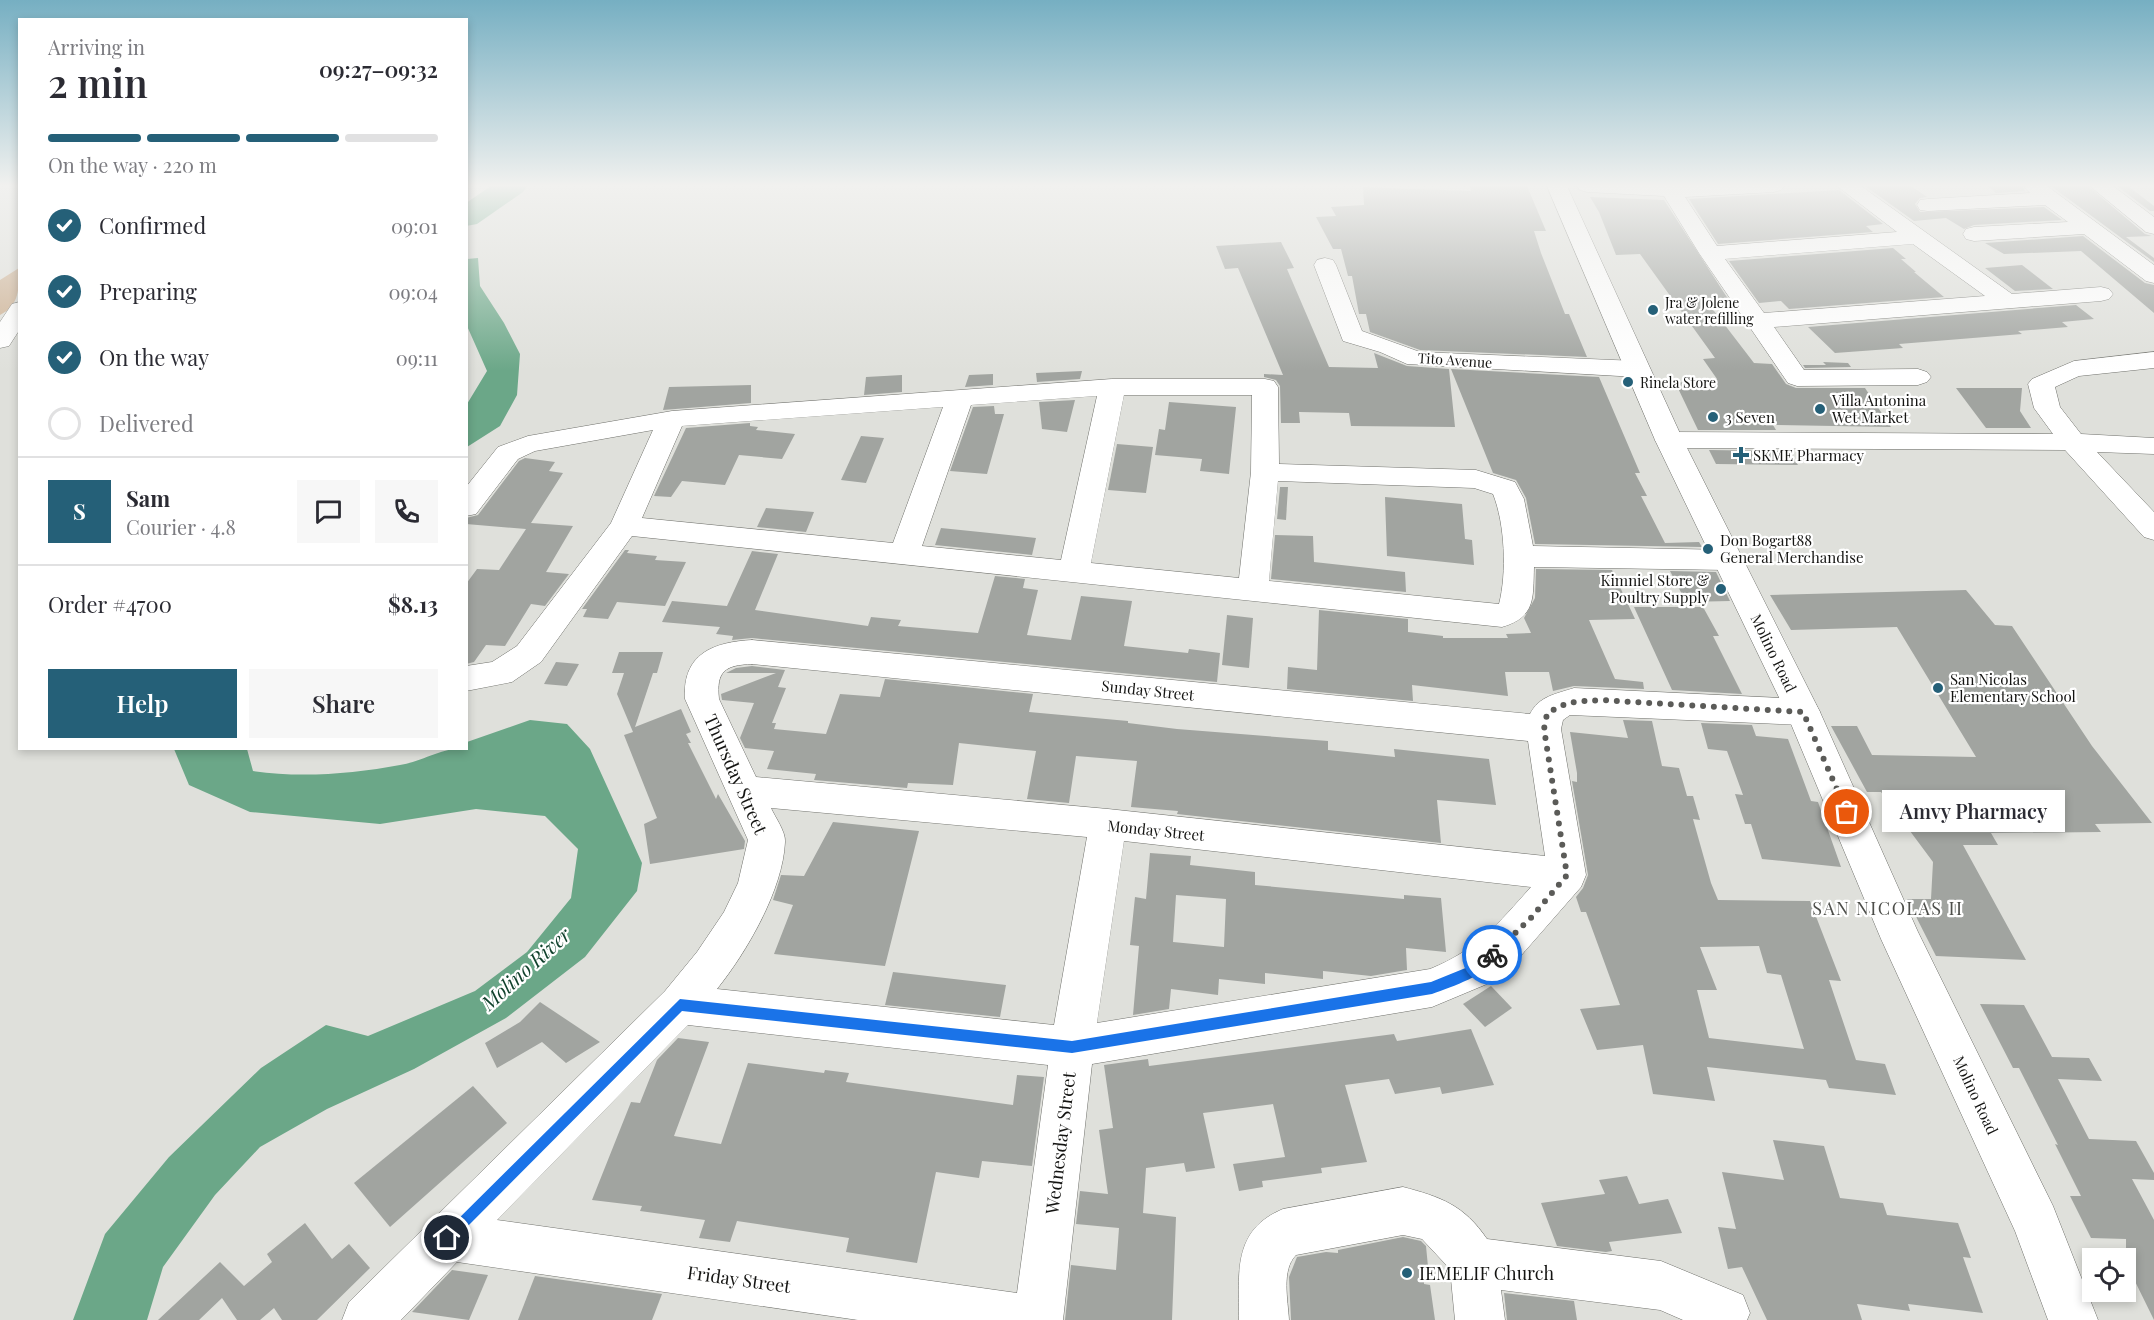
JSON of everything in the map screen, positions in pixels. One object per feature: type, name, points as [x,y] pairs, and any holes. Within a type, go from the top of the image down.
[{"type":"street","name":"Molino Road","points":[[1584,248],[1669,440],[1803,712],[1901,939],[2036,1223],[2073,1320]]},
{"type":"street","points":[[1707,248],[1797,378],[1918,376]]},
{"type":"street","points":[[1710,252],[1770,248]]},
{"type":"street","points":[[1930,248],[2007,301]]},
{"type":"street","points":[[2115,248],[2154,276]]},
{"type":"street","name":"Tito Avenue","points":[[1325,265],[1352,336],[1389,347],[1416,359],[1637,369]]},
{"type":"street","points":[[1758,321],[2101,294]]},
{"type":"street","points":[[0,341],[18,312]]},
{"type":"street","points":[[2154,360],[2074,369],[2041,384],[2047,408],[2073,442],[2154,530]]},
{"type":"street","points":[[1074,573],[1112,387]]},
{"type":"street","points":[[468,504],[508,453],[528,444],[672,419],[1112,387],[1265,387],[1265,472],[1253,590]]},
{"type":"street","points":[[903,556],[960,398]]},
{"type":"street","points":[[468,679],[500,673],[529,654],[624,525],[672,419]]},
{"type":"street","points":[[1669,440],[2073,442],[2154,446]]},
{"type":"street","points":[[624,525],[903,556],[1502,616],[1513,610],[1517,598],[1517,556],[1511,500],[1505,488],[1476,479],[1265,472]]},
{"type":"street","points":[[1517,556],[1728,560]]},
{"type":"street","name":"Sunday Street","points":[[752,651],[1544,729]]},
{"type":"street","name":"Thursday Street","points":[[367,1320],[680,1005],[731,937],[745,913],[765,861],[767,840],[702,699],[699,686],[704,672],[712,662],[730,652],[752,651]]},
{"type":"street","points":[[680,1005],[1072,1047],[1432,988],[1473,970],[1504,946],[1567,875],[1544,729],[1547,714],[1558,706],[1574,700],[1803,712]]},
{"type":"street","name":"Monday Street","points":[[745,791],[1108,824],[1567,875]]},
{"type":"street","name":"Wednesday Street","points":[[1038,1320],[1072,1047],[1108,824]]},
{"type":"street","points":[[1264,1320],[1263,1270],[1266,1251],[1283,1233],[1403,1211],[1435,1219],[1461,1243],[1473,1262],[1480,1320]]},
{"type":"street","name":"Friday Street","points":[[447,1238],[1031,1320]]},
{"type":"street","points":[[1473,1262],[1661,1286],[1725,1313]]},
{"type":"shaded area","points":[[18,269],[18,289],[15,301],[7,311],[0,315],[0,280]]},
{"type":"water","points":[[478,258],[480,286],[504,323],[520,354],[517,395],[500,426],[468,446],[468,402],[487,371],[468,328],[468,259]]},
{"type":"water","name":"Molino River","points":[[530,720],[567,724],[590,749],[642,863],[637,891],[585,957],[506,1018],[414,1069],[327,1109],[260,1147],[215,1195],[163,1267],[147,1320],[73,1320],[105,1234],[169,1157],[261,1068],[326,1025],[368,1036],[475,991],[527,952],[571,898],[578,849],[545,816],[476,809],[380,824],[250,812],[189,785],[174,750],[247,750],[253,771],[307,775],[364,771],[400,765],[448,750],[468,750],[468,742]]},
{"type":"building","points":[[1217,248],[1284,248],[1294,268],[1287,269],[1329,367],[1378,368],[1374,353],[1407,366],[1449,369],[1455,427],[1351,426],[1349,413],[1299,412],[1300,423],[1281,423],[1280,386],[1276,380],[1264,377],[1264,374],[1283,375],[1238,268],[1225,269]]},
{"type":"building","points":[[1539,248],[1565,314],[1569,314],[1587,357],[1420,350],[1370,332],[1366,314],[1359,314],[1352,276],[1348,276],[1341,249],[1333,249]]},
{"type":"building","points":[[1613,248],[1695,248],[1732,305],[1711,307],[1754,363],[1772,364],[1786,384],[1796,388],[1865,388],[1891,427],[1773,425],[1776,430],[1698,430],[1675,382],[1703,384],[1701,378],[1717,379],[1703,359],[1715,358],[1640,254],[1616,255]]},
{"type":"building","points":[[1893,248],[1906,259],[1901,259],[1916,272],[1914,272],[1944,297],[1789,309],[1781,301],[1759,303],[1729,261]]},
{"type":"building","points":[[1993,248],[2098,248],[2145,283],[2154,285],[2154,313],[2081,251],[2004,254]]},
{"type":"building","points":[[2134,248],[2140,248],[2154,258],[2154,262]]},
{"type":"building","points":[[2022,265],[2053,289],[2015,291],[1985,268]]},
{"type":"building","points":[[2076,305],[2094,319],[2062,322],[2068,327],[2018,331],[2022,334],[1899,344],[1903,348],[1835,353],[1808,327]]},
{"type":"building","points":[[1823,362],[1848,363],[1851,367],[1805,368],[1803,365],[1826,365]]},
{"type":"building","points":[[1451,369],[1599,377],[1640,473],[1635,473],[1647,496],[1641,496],[1665,543],[1699,542],[1702,547],[1535,544],[1526,498],[1516,480],[1493,473]]},
{"type":"building","points":[[1082,371],[1080,379],[1037,382],[1036,373]]},
{"type":"building","points":[[993,374],[993,385],[965,387],[969,375]]},
{"type":"building","points":[[902,375],[902,392],[864,395],[866,377]]},
{"type":"building","points":[[751,385],[751,403],[663,410],[669,387]]},
{"type":"building","points":[[1956,388],[2022,388],[2020,411],[2031,428],[1986,428]]},
{"type":"building","points":[[1075,400],[1067,432],[1042,429],[1039,402]]},
{"type":"building","points":[[1169,402],[1236,407],[1229,474],[1200,471],[1202,459],[1155,455],[1159,429],[1165,430]]},
{"type":"building","points":[[994,406],[995,414],[1004,414],[987,474],[950,471],[973,407]]},
{"type":"building","points":[[750,423],[750,426],[758,427],[756,430],[795,434],[782,459],[739,455],[725,485],[682,481],[671,497],[654,496],[686,428]]},
{"type":"building","points":[[861,436],[884,438],[866,483],[841,480]]},
{"type":"building","points":[[1117,444],[1153,447],[1146,493],[1108,490]]},
{"type":"building","points":[[1709,450],[1789,451],[1798,465],[1716,464]]},
{"type":"building","points":[[525,458],[555,462],[549,471],[563,473],[531,523],[573,526],[546,572],[569,574],[545,606],[531,604],[505,646],[486,645],[474,662],[468,664],[468,581],[477,569],[499,570],[526,529],[468,524],[468,518],[478,515],[519,461]]},
{"type":"building","points":[[1280,487],[1288,487],[1286,520],[1277,519]]},
{"type":"building","points":[[1385,497],[1462,504],[1465,539],[1472,540],[1474,565],[1387,556]]},
{"type":"building","points":[[766,508],[814,512],[806,532],[757,527]]},
{"type":"building","points":[[941,528],[1036,538],[1032,555],[935,545]]},
{"type":"building","points":[[1275,535],[1313,536],[1314,562],[1405,572],[1406,592],[1271,579]]},
{"type":"building","points":[[625,550],[629,550],[627,553],[657,556],[655,560],[686,562],[665,606],[617,602],[608,619],[583,617],[587,609],[582,609]]},
{"type":"building","points":[[752,551],[778,554],[755,610],[868,626],[871,617],[901,620],[898,626],[978,633],[995,576],[1025,579],[1023,588],[1038,590],[1027,635],[1071,640],[1081,596],[1132,601],[1124,646],[1188,653],[1189,649],[1220,653],[1217,682],[752,638],[732,640],[733,636],[716,634],[720,627],[662,622],[672,601],[727,606]]},
{"type":"building","points":[[1536,569],[1612,570],[1635,619],[1589,620],[1615,679],[1643,682],[1644,689],[1574,686],[1553,691],[1549,672],[1505,672],[1508,696],[1412,685],[1413,701],[1287,689],[1288,667],[1317,670],[1319,610],[1408,619],[1408,632],[1443,636],[1443,638],[1508,638],[1506,634],[1531,633],[1524,618],[1535,598]]},
{"type":"building","points":[[1670,571],[1716,572],[1730,601],[1686,602]]},
{"type":"building","name":"San Nicolas Elementary School","points":[[1966,590],[1995,625],[2012,626],[2092,746],[2152,823],[2095,824],[2101,832],[1991,833],[1998,845],[1963,845],[2026,960],[1936,956],[1907,899],[1931,899],[1933,862],[1881,792],[1867,792],[1831,726],[1857,726],[1872,755],[1976,757],[1897,627],[1791,630],[1770,595]]},
{"type":"building","points":[[1634,607],[1703,607],[1719,636],[1713,636],[1742,694],[1672,690]]},
{"type":"building","points":[[1227,615],[1253,618],[1249,668],[1222,665]]},
{"type":"building","points":[[619,652],[663,652],[657,673],[653,673],[635,727],[681,709],[691,732],[686,734],[691,743],[688,743],[716,799],[718,794],[745,841],[744,849],[650,864],[644,824],[657,818],[624,735],[633,732],[617,694],[624,673],[612,673]]},
{"type":"building","points":[[556,662],[579,664],[567,686],[544,684]]},
{"type":"building","points":[[752,666],[785,670],[778,687],[786,688],[772,723],[776,723],[774,729],[826,734],[840,694],[880,697],[885,679],[1033,694],[1029,712],[1128,721],[1128,723],[1177,729],[1328,741],[1328,750],[1395,757],[1394,749],[1489,759],[1496,805],[1437,800],[1441,843],[1177,814],[1178,811],[1131,807],[1137,761],[1076,756],[1069,803],[1027,799],[1036,751],[959,743],[953,785],[908,783],[907,788],[814,780],[816,774],[767,769],[774,751],[745,748],[740,738],[754,703],[722,700],[721,694],[776,673],[726,673],[736,668]]},
{"type":"building","points":[[1623,720],[1652,721],[1662,766],[1679,768],[1687,796],[1693,796],[1700,820],[1693,819],[1718,900],[1810,901],[1841,981],[1829,980],[1856,1060],[1885,1064],[1896,1095],[1829,1088],[1826,1080],[1707,1067],[1715,1101],[1653,1094],[1643,1045],[1597,1050],[1580,1009],[1620,1005],[1586,912],[1581,912],[1576,897],[1583,888],[1588,875],[1572,781],[1577,782],[1577,773],[1570,732],[1628,738]],"holes":[[[1759,946],[1767,973],[1781,975],[1804,1049],[1709,1038],[1697,990],[1717,990],[1700,947]]]},
{"type":"building","points":[[1701,723],[1752,725],[1756,736],[1788,739],[1811,801],[1818,802],[1841,867],[1762,859],[1751,824],[1745,824],[1735,794],[1743,795],[1727,751],[1708,749]]},
{"type":"building","points":[[833,822],[919,831],[885,966],[774,954],[793,905],[773,900],[781,875],[804,876]]},
{"type":"building","points":[[1150,853],[1191,856],[1190,865],[1255,872],[1255,885],[1404,899],[1404,895],[1441,898],[1446,952],[1406,948],[1407,970],[1371,976],[1323,971],[1323,979],[1265,973],[1265,984],[1219,979],[1218,995],[1171,989],[1169,1009],[1133,1015],[1139,946],[1130,945],[1135,897],[1146,899]],"holes":[[[1176,895],[1226,899],[1224,947],[1173,942]]]},
{"type":"building","points":[[893,972],[1006,985],[1000,1017],[885,1005]]},
{"type":"building","points":[[1491,986],[1512,1008],[1485,1027],[1463,1004]]},
{"type":"building","points":[[540,1002],[600,1042],[566,1063],[542,1042],[497,1068],[485,1043],[520,1022]]},
{"type":"building","points":[[1980,1004],[2024,1005],[2052,1057],[2089,1058],[2102,1081],[2058,1079],[2089,1139],[2136,1141],[2154,1173],[2154,1180],[2132,1179],[2154,1220],[2154,1320],[2136,1283],[2136,1248],[2126,1248],[2126,1239],[2091,1238],[2070,1196],[2081,1196],[2055,1144],[2058,1145],[2019,1068],[2013,1068]]},
{"type":"building","points":[[1471,1029],[1494,1085],[1442,1094],[1440,1087],[1395,1094],[1389,1079],[1345,1085],[1367,1162],[1321,1168],[1322,1173],[1262,1181],[1263,1187],[1239,1191],[1233,1164],[1285,1157],[1273,1104],[1203,1113],[1215,1168],[1186,1172],[1184,1163],[1146,1168],[1143,1213],[1176,1217],[1172,1320],[1065,1320],[1071,1265],[1116,1270],[1119,1228],[1076,1224],[1080,1191],[1108,1194],[1099,1130],[1113,1128],[1104,1065],[1148,1059],[1149,1066],[1394,1034],[1397,1041]]},
{"type":"building","points":[[678,1038],[709,1042],[674,1136],[721,1144],[748,1063],[824,1073],[825,1070],[849,1073],[846,1082],[1013,1105],[1017,1075],[1044,1077],[1032,1166],[982,1161],[979,1178],[936,1172],[917,1263],[846,1252],[849,1238],[737,1221],[730,1242],[699,1238],[705,1220],[640,1211],[642,1206],[592,1200],[631,1102],[640,1103],[657,1060]]},
{"type":"building","points":[[473,1086],[507,1123],[390,1227],[354,1183]]},
{"type":"building","points":[[1773,1140],[1824,1146],[1840,1198],[1883,1203],[1887,1215],[1958,1223],[1971,1258],[1963,1257],[1983,1313],[1908,1304],[1910,1311],[1857,1304],[1862,1320],[1767,1320],[1742,1267],[1728,1269],[1718,1227],[1736,1229],[1722,1172],[1784,1180]]},
{"type":"building","points":[[1627,1176],[1639,1204],[1668,1199],[1682,1233],[1609,1242],[1612,1251],[1606,1252],[1557,1246],[1541,1203],[1605,1194],[1599,1180]]},
{"type":"building","points":[[305,1223],[332,1259],[349,1244],[370,1268],[317,1320],[282,1320],[274,1308],[260,1320],[237,1320],[222,1298],[199,1320],[158,1320],[220,1262],[244,1286],[272,1262],[267,1254]]},
{"type":"building","points":[[1403,1237],[1421,1241],[1426,1246],[1429,1277],[1424,1277],[1424,1284],[1430,1285],[1435,1320],[1291,1320],[1289,1277],[1297,1257],[1326,1252],[1338,1253],[1338,1250]]},
{"type":"building","points":[[452,1270],[488,1275],[469,1320],[412,1312]]},
{"type":"building","points":[[535,1276],[662,1294],[652,1320],[518,1320]]},
{"type":"building","points":[[1504,1293],[1574,1301],[1577,1320],[1507,1320]]},
{"type":"way so far","points":[[1492,955],[1530,919],[1567,875],[1544,729],[1547,714],[1558,706],[1574,700],[1600,700],[1803,712],[1847,812]]},
{"type":"place","name":"Jra & Jolene water refilling","points":[[1653,310]]},
{"type":"place","name":"Rinela Store","points":[[1628,382]]},
{"type":"place","name":"Villa Antonina Wet Market","points":[[1820,409]]},
{"type":"place","name":"3 Seven","points":[[1713,417]]},
{"type":"place","name":"SKME Pharmacy","points":[[1741,455]]},
{"type":"place","name":"Don Bogart88 General Merchandise","points":[[1708,549]]},
{"type":"place","name":"Kimniel Store & Poultry Supply","points":[[1721,589]]},
{"type":"place","name":"San Nicolas Elementary School","points":[[1938,688]]},
{"type":"place","name":"Amvy Pharmacy","points":[[1847,812]]},
{"type":"place","name":"IEMELIF Church","points":[[1407,1273]]},
{"type":"district","name":"SAN NICOLAS II","points":[[1888,908]]},
{"type":"route","points":[[447,1238],[680,1005],[1072,1047],[1432,988],[1473,970],[1492,955]]}]
